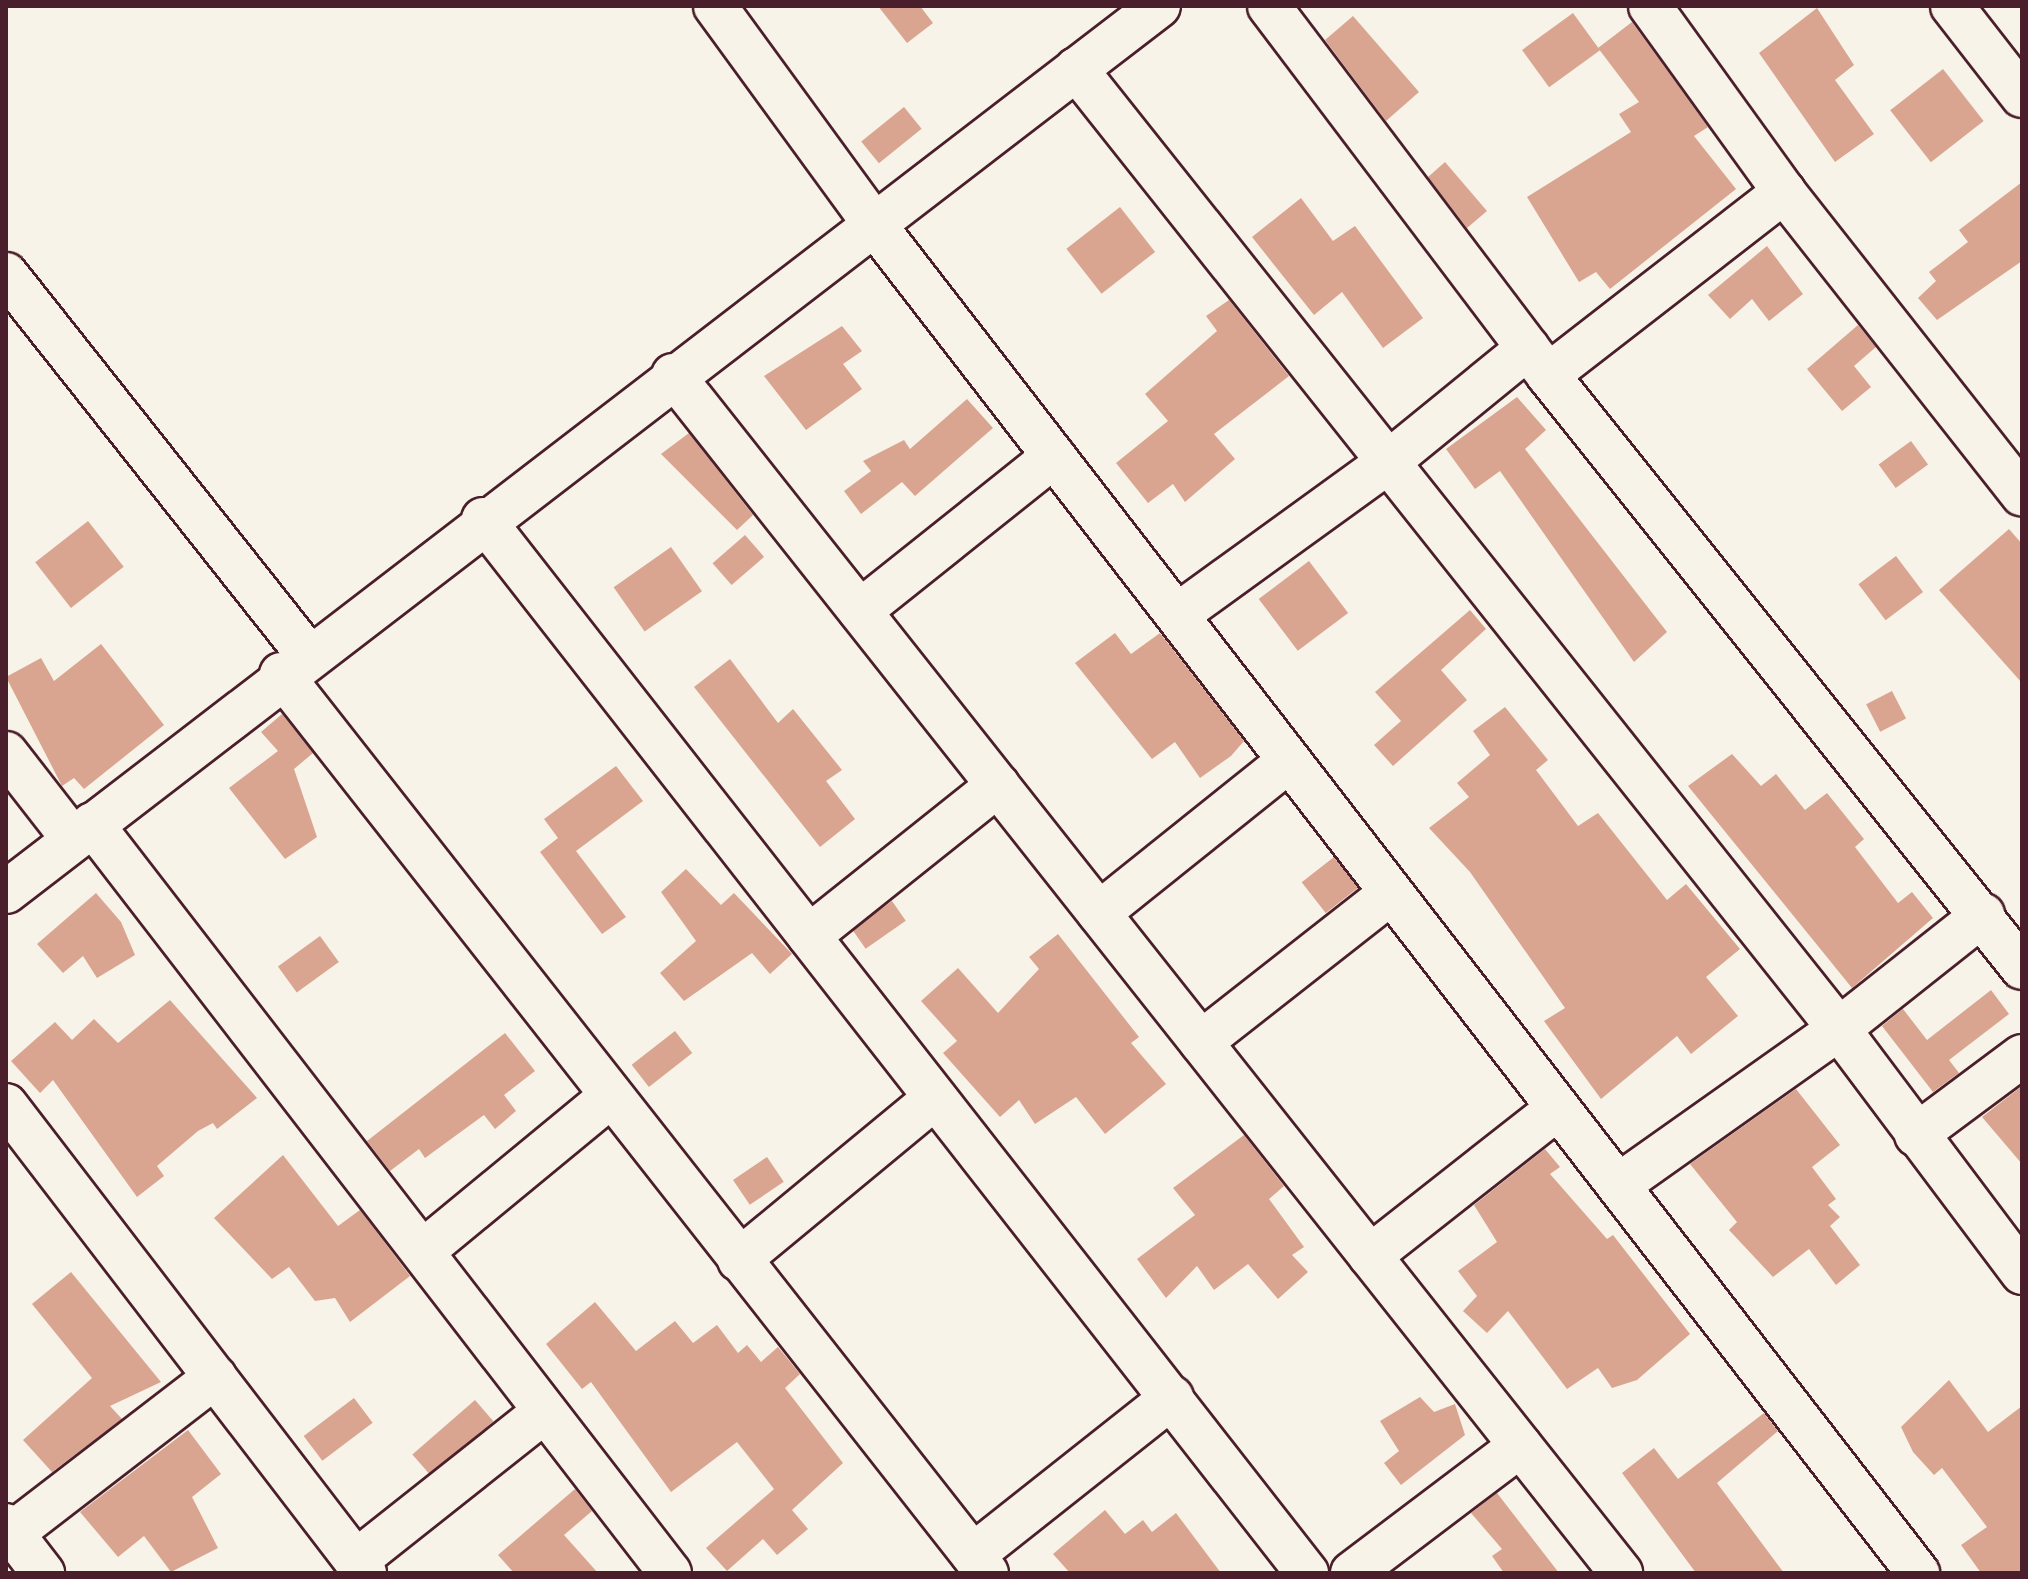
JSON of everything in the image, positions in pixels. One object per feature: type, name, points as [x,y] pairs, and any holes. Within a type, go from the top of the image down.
[{"type":"street","points":[[715,6],[874,224],[1620,1184],[1918,1573]]},
{"type":"street","points":[[6,892],[294,664],[1159,6]]},
{"type":"street","points":[[1269,6],[1538,361],[1983,915],[2022,968]]},
{"type":"street","points":[[1650,6],[1784,192],[2022,494]]},
{"type":"street","points":[[1952,6],[2022,96]]},
{"type":"street","points":[[1076,69],[1839,1029],[2022,1273]]},
{"type":"street","points":[[1177,615],[1387,463],[1784,192]]},
{"type":"street","points":[[14,301],[294,664],[611,1096],[980,1564],[1172,1397]]},
{"type":"street","points":[[673,375],[1621,1573]]},
{"type":"street","points":[[860,611],[1054,456]]},
{"type":"street","points":[[483,519],[1307,1573]]},
{"type":"street","points":[[6,753],[82,831],[423,1251],[670,1573]]},
{"type":"street","points":[[1099,913],[1289,761]]},
{"type":"street","points":[[809,936],[998,785]]},
{"type":"street","points":[[1201,1042],[1391,893]]},
{"type":"street","points":[[1620,1184],[1839,1029],[1983,915]]},
{"type":"street","points":[[1916,1135],[2022,1056]]},
{"type":"street","points":[[423,1251],[611,1096]]},
{"type":"street","points":[[739,1260],[935,1098]]},
{"type":"street","points":[[6,1105],[360,1567],[545,1411]]},
{"type":"street","points":[[1370,1256],[1558,1108]]},
{"type":"street","points":[[43,1573],[8,1532],[215,1377]]},
{"type":"street","points":[[1352,1573],[1520,1446]]},
{"type":"building","points":[[878,6],[920,6],[933,23],[907,43]]},
{"type":"building","points":[[1817,8],[1854,65],[1835,80],[1874,134],[1835,162],[1759,53]]},
{"type":"building","points":[[1573,13],[1600,50],[1549,87],[1522,50]]},
{"type":"building","points":[[1353,16],[1419,92],[1386,121],[1325,40]]},
{"type":"building","points":[[1632,22],[1708,127],[1694,136],[1736,189],[1610,289],[1596,272],[1579,282],[1527,197],[1631,132],[1619,114],[1639,102],[1598,48]]},
{"type":"building","points":[[1943,69],[1984,121],[1931,162],[1890,110]]},
{"type":"building","points":[[904,107],[922,129],[879,163],[861,142]]},
{"type":"building","points":[[1445,162],[1487,211],[1467,228],[1428,177]]},
{"type":"building","points":[[2022,182],[2022,261],[1937,320],[1918,298],[1936,281],[1929,272],[1968,242],[1959,230]]},
{"type":"building","points":[[1301,198],[1333,241],[1355,226],[1423,318],[1383,348],[1342,292],[1314,315],[1252,237]]},
{"type":"building","points":[[1120,207],[1155,252],[1102,294],[1066,249]]},
{"type":"building","points":[[1767,246],[1803,294],[1769,321],[1752,299],[1730,319],[1708,295]]},
{"type":"building","points":[[1229,300],[1289,376],[1214,434],[1235,459],[1185,502],[1173,484],[1148,503],[1116,463],[1168,421],[1145,394],[1217,331],[1206,316]]},
{"type":"building","points":[[1858,325],[1876,347],[1854,366],[1871,387],[1842,411],[1807,369]]},
{"type":"building","points":[[842,326],[862,351],[843,364],[862,389],[806,430],[764,376]]},
{"type":"building","points":[[1517,397],[1546,430],[1525,449],[1667,632],[1634,662],[1500,471],[1475,489],[1446,449]]},
{"type":"building","points":[[967,399],[993,428],[915,496],[902,482],[861,514],[844,491],[871,471],[863,461],[904,440],[910,449]]},
{"type":"building","points":[[689,433],[753,515],[737,530],[661,454]]},
{"type":"building","points":[[1911,441],[1928,464],[1896,488],[1879,465]]},
{"type":"building","points":[[88,521],[124,567],[71,608],[35,562]]},
{"type":"building","points":[[2009,529],[2022,544],[2022,683],[1939,590]]},
{"type":"building","points":[[745,535],[764,557],[732,585],[713,563]]},
{"type":"building","points":[[671,547],[702,591],[645,631],[614,587]]},
{"type":"building","points":[[1896,556],[1923,592],[1886,620],[1858,584]]},
{"type":"building","points":[[1309,561],[1348,613],[1298,651],[1259,599]]},
{"type":"building","points":[[1470,610],[1486,629],[1441,670],[1467,700],[1393,766],[1374,745],[1401,721],[1375,692]]},
{"type":"building","points":[[1115,633],[1131,654],[1160,633],[1244,741],[1231,756],[1200,778],[1175,742],[1152,759],[1075,663]]},
{"type":"building","points":[[101,644],[164,725],[84,789],[74,778],[62,786],[6,677],[41,658],[54,681]]},
{"type":"building","points":[[730,659],[778,723],[793,709],[842,770],[826,781],[855,819],[820,847],[694,687]]},
{"type":"building","points":[[1892,691],[1906,719],[1880,732],[1866,704]]},
{"type":"building","points":[[1505,707],[1548,760],[1536,770],[1578,826],[1598,813],[1667,900],[1686,884],[1740,949],[1706,977],[1738,1016],[1691,1054],[1677,1036],[1601,1099],[1544,1021],[1565,1008],[1470,872],[1429,828],[1469,797],[1457,783],[1490,755],[1473,731]]},
{"type":"building","points":[[282,714],[313,753],[294,769],[317,837],[285,859],[229,788],[278,751],[261,732]]},
{"type":"building","points":[[1732,754],[1761,786],[1776,774],[1805,810],[1827,793],[1864,839],[1855,847],[1898,903],[1912,892],[1933,918],[1852,988],[1688,786]]},
{"type":"building","points":[[616,766],[643,801],[576,851],[626,917],[602,934],[540,852],[558,838],[544,819]]},
{"type":"building","points":[[1334,857],[1358,888],[1326,913],[1302,882]]},
{"type":"building","points":[[686,869],[721,905],[734,893],[792,954],[770,974],[752,953],[684,1001],[660,973],[696,941],[661,892]]},
{"type":"building","points":[[96,893],[121,922],[135,955],[97,978],[83,956],[63,973],[37,944]]},
{"type":"building","points":[[892,901],[906,921],[866,949],[852,929]]},
{"type":"building","points":[[1058,934],[1139,1037],[1131,1043],[1166,1084],[1105,1134],[1076,1097],[1035,1124],[1019,1100],[1000,1117],[943,1053],[957,1041],[921,1001],[958,968],[998,1013],[1039,969],[1029,957]]},
{"type":"building","points":[[320,936],[339,962],[297,992],[278,967]]},
{"type":"building","points":[[1991,990],[2009,1014],[1949,1060],[1959,1073],[1933,1092],[1882,1026],[1903,1009],[1927,1040]]},
{"type":"building","points":[[170,1000],[257,1098],[217,1129],[213,1123],[198,1131],[157,1166],[164,1176],[137,1197],[53,1080],[40,1093],[11,1061],[55,1022],[72,1040],[94,1019],[118,1043]]},
{"type":"building","points":[[675,1031],[692,1053],[649,1087],[632,1065]]},
{"type":"building","points":[[505,1033],[535,1071],[504,1095],[516,1111],[495,1129],[484,1115],[425,1158],[419,1149],[390,1171],[367,1141]]},
{"type":"building","points":[[2022,1086],[2022,1164],[1982,1117]]},
{"type":"building","points":[[1796,1089],[1840,1145],[1812,1167],[1836,1199],[1828,1205],[1840,1217],[1830,1226],[1860,1265],[1836,1285],[1809,1249],[1773,1277],[1729,1230],[1737,1222],[1690,1164]]},
{"type":"building","points":[[1244,1135],[1284,1186],[1269,1199],[1304,1247],[1292,1255],[1308,1272],[1278,1299],[1248,1264],[1214,1290],[1197,1266],[1166,1298],[1137,1259],[1195,1215],[1173,1188]]},
{"type":"building","points":[[1545,1149],[1560,1167],[1550,1174],[1607,1239],[1613,1235],[1690,1334],[1637,1380],[1612,1388],[1598,1368],[1567,1389],[1508,1311],[1487,1333],[1463,1311],[1477,1296],[1458,1271],[1497,1242],[1474,1205]]},
{"type":"building","points":[[283,1155],[338,1226],[360,1210],[410,1276],[350,1322],[335,1298],[315,1301],[289,1267],[272,1279],[214,1218]]},
{"type":"building","points":[[767,1157],[784,1182],[750,1205],[733,1180]]},
{"type":"building","points":[[71,1272],[161,1382],[110,1406],[122,1419],[52,1472],[23,1440],[92,1378],[32,1304]]},
{"type":"building","points":[[595,1302],[636,1351],[675,1321],[693,1343],[717,1325],[738,1353],[747,1345],[761,1362],[778,1347],[800,1374],[785,1388],[843,1463],[792,1510],[808,1529],[777,1555],[763,1539],[727,1571],[706,1548],[774,1489],[737,1442],[671,1492],[591,1382],[582,1389],[546,1344]]},
{"type":"building","points":[[1949,1380],[1988,1432],[2022,1406],[2022,1573],[1981,1573],[1961,1545],[1987,1527],[1942,1468],[1934,1475],[1913,1452],[1901,1427]]},
{"type":"building","points":[[1420,1397],[1434,1412],[1455,1404],[1465,1435],[1401,1485],[1384,1463],[1399,1451],[1380,1421]]},
{"type":"building","points":[[354,1398],[373,1423],[322,1461],[304,1436]]},
{"type":"building","points":[[475,1400],[493,1421],[431,1476],[412,1454]]},
{"type":"building","points":[[1764,1413],[1778,1431],[1717,1483],[1784,1573],[1696,1573],[1622,1473],[1654,1448],[1678,1479]]},
{"type":"building","points":[[188,1430],[221,1474],[192,1497],[218,1548],[171,1572],[144,1536],[118,1557],[80,1512]]},
{"type":"building","points":[[575,1489],[592,1511],[564,1535],[598,1573],[514,1573],[498,1555]]},
{"type":"building","points":[[1497,1493],[1559,1573],[1504,1573],[1492,1556],[1502,1549],[1471,1513]]},
{"type":"building","points":[[1105,1510],[1125,1534],[1143,1520],[1152,1532],[1176,1513],[1221,1573],[1070,1573],[1053,1554]]}]
